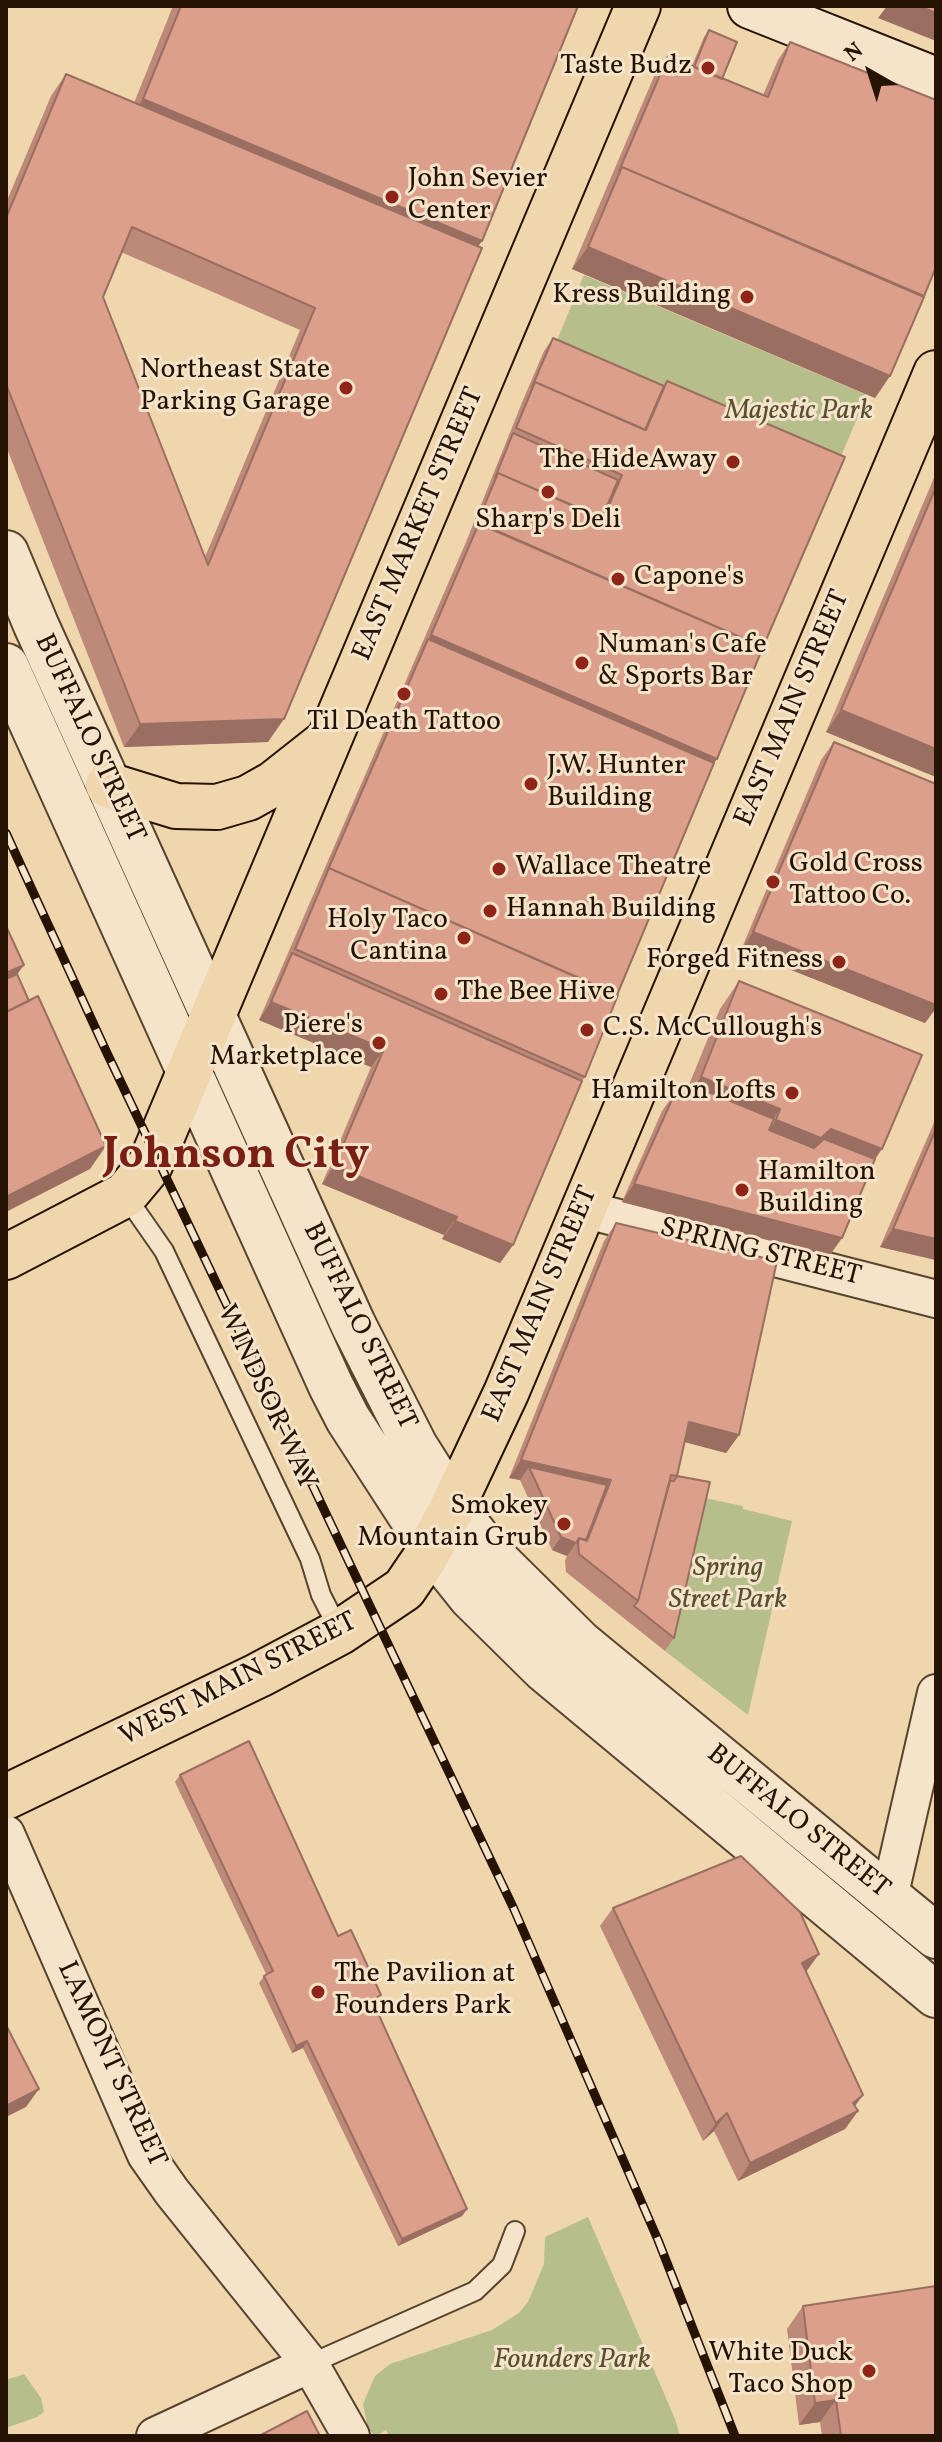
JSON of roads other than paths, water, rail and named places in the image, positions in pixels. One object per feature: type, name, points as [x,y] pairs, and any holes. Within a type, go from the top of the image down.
[{"type":"main road","name":"EAST MARKET STREET","points":[[125,1195],[150,1165],[638,6]]},
{"type":"main road","name":"EAST MAIN STREET","points":[[442,1527],[506,1393],[936,373]]},
{"type":"main road","points":[[108,785],[176,806],[217,807],[248,798],[273,784],[330,739]]},
{"type":"main road","points":[[6,1257],[125,1195]]},
{"type":"main road","name":"WEST MAIN STREET","points":[[6,1797],[259,1675],[340,1632],[404,1589],[442,1527]]},
{"type":"street","points":[[750,6],[936,80]]},
{"type":"street","name":"BUFFALO STREET","points":[[6,553],[108,785],[202,1044],[348,1419],[442,1527],[488,1552],[569,1633],[936,1936]]},
{"type":"street","name":"BUFFALO STREET","points":[[6,666],[415,1446],[442,1527],[471,1597],[536,1662],[936,1995]]},
{"type":"street","name":"SPRING STREET","points":[[583,1209],[936,1299]]},
{"type":"street","points":[[889,1898],[936,1693]]},
{"type":"street","name":"LAMONT STREET","points":[[6,1834],[146,2155],[310,2364],[351,2436]]},
{"type":"street","points":[[155,2436],[310,2364]]},
{"type":"lane","name":"WINDSOR WAY","points":[[125,1195],[164,1251],[310,1559],[321,1595],[340,1632]]},
{"type":"lane","points":[[310,2364],[475,2291],[502,2265],[515,2231]]},
{"type":"railway","points":[[6,833],[106,1051],[513,1907],[658,2240],[735,2436]]},
{"type":"place","name":"Taste Budz","points":[[708,68]]},
{"type":"place","name":"John Sevier Center","points":[[392,197]]},
{"type":"place","name":"Kress Building","points":[[747,297]]},
{"type":"place","name":"Northeast State Parking Garage","points":[[346,388]]},
{"type":"place","name":"The HideAway","points":[[733,462]]},
{"type":"place","name":"Sharp's Deli","points":[[548,492]]},
{"type":"place","name":"Capone's","points":[[618,579]]},
{"type":"place","name":"Numan's Cafe & Sports Bar","points":[[582,663]]},
{"type":"place","name":"Til Death Tattoo","points":[[404,694]]},
{"type":"place","name":"J.W. Hunter Building","points":[[531,784]]},
{"type":"place","name":"Wallace Theatre","points":[[499,869]]},
{"type":"place","name":"Gold Cross Tattoo Co.","points":[[773,882]]},
{"type":"place","name":"Hannah Building","points":[[490,911]]},
{"type":"place","name":"Holy Taco Cantina","points":[[464,938]]},
{"type":"place","name":"Forged Fitness","points":[[839,962]]},
{"type":"place","name":"The Bee Hive","points":[[441,994]]},
{"type":"place","name":"C.S. McCullough's","points":[[587,1030]]},
{"type":"place","name":"Piere's Marketplace","points":[[379,1043]]},
{"type":"place","name":"Hamilton Lofts","points":[[792,1093]]},
{"type":"place","name":"Hamilton Building","points":[[742,1190]]},
{"type":"place","name":"Smokey Mountain Grub","points":[[564,1524]]},
{"type":"place","name":"The Pavilion at Founders Park","points":[[318,1992]]},
{"type":"place","name":"White Duck Taco Shop","points":[[869,2371]]},
{"type":"district","name":"Johnson City","points":[[236,1159]]},
{"type":"park label","name":"Majestic Park","points":[[799,413]]},
{"type":"park label","name":"Spring Street Park","points":[[728,1586]]},
{"type":"park label","name":"Founders Park","points":[[572,2362]]}]
